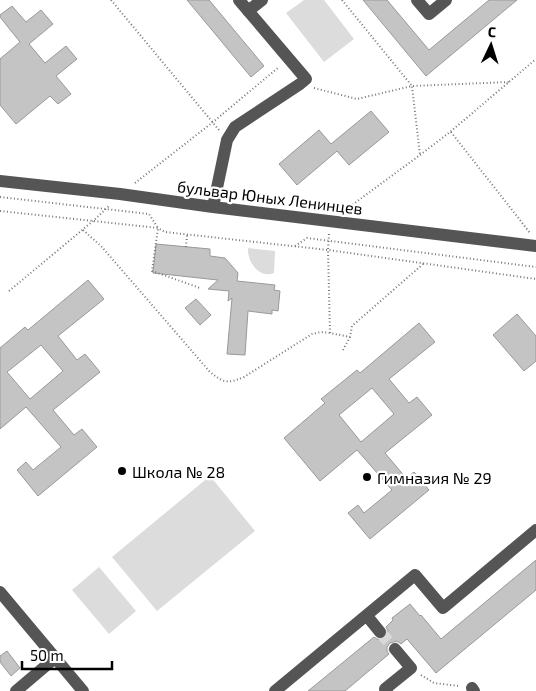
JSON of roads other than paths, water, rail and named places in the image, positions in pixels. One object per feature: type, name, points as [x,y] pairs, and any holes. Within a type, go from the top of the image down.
[{"type":"street","points":[[213,207],[227,140],[235,127],[306,79],[239,0]]},
{"type":"street","points":[[248,11],[262,0]]},
{"type":"street","points":[[417,0],[428,14],[446,0]]},
{"type":"street","name":"бульвар Юных Ленинцев","points":[[0,180],[330,221],[535,242]]},
{"type":"street","points":[[275,691],[415,575],[443,608],[536,530]]},
{"type":"street","points":[[0,592],[83,691]]},
{"type":"street","points":[[367,616],[380,632]]},
{"type":"street","points":[[385,690],[411,668],[395,649]]},
{"type":"street","points":[[16,691],[55,658]]},
{"type":"tunnel","points":[[380,632],[395,649]]},
{"type":"place","name":"Школа № 28","points":[[122,471]]},
{"type":"place","name":"Гимназия № 29","points":[[367,477]]}]
